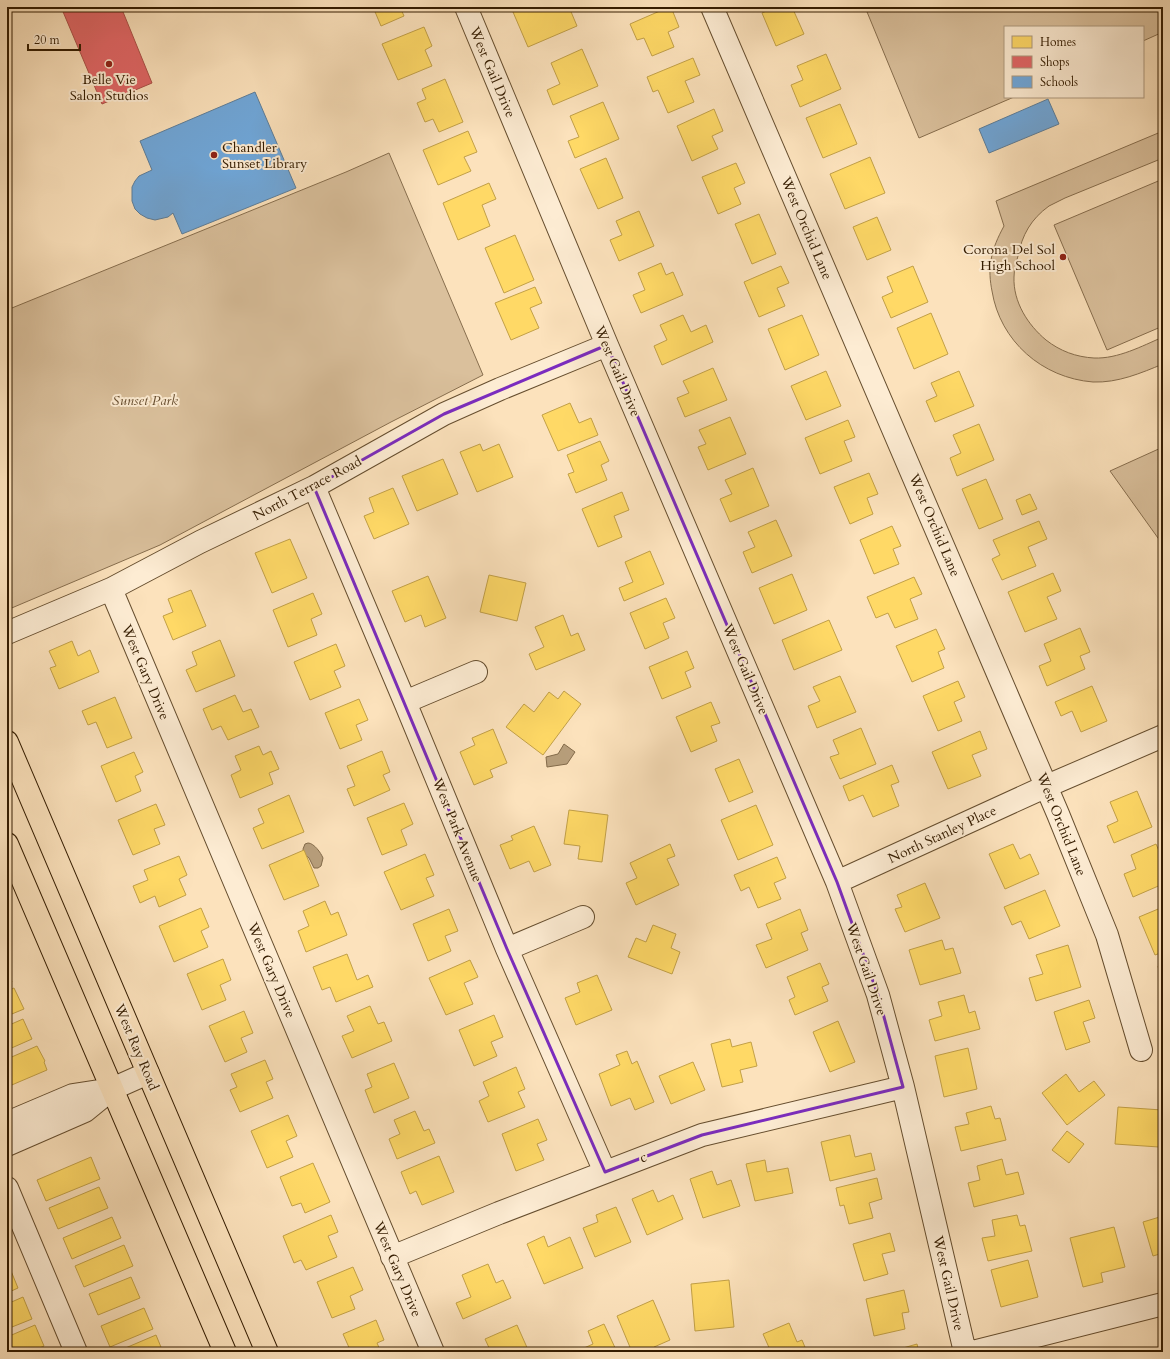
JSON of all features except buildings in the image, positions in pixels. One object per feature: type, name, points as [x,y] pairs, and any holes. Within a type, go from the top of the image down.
[{"type":"main road","name":"West Ray Road","points":[[7,742],[267,1352]]},
{"type":"main road","points":[[7,844],[225,1352]]},
{"type":"street","name":"West Gail Drive","points":[[466,7],[607,345],[837,882],[878,995],[903,1087],[965,1352]]},
{"type":"street","name":"West Orchid Lane","points":[[712,7],[1047,786],[1107,935],[1141,1050]]},
{"type":"street","name":"North Terrace Road","points":[[7,633],[111,589],[200,542],[314,487],[444,414],[607,345]]},
{"type":"street","name":"West Park Avenue","points":[[314,487],[406,702],[507,949],[605,1172]]},
{"type":"street","name":"West Gary Drive","points":[[111,589],[433,1352]]},
{"type":"street","points":[[406,702],[476,672]]},
{"type":"street","name":"North Stanley Place","points":[[837,882],[1047,786],[1163,736]]},
{"type":"street","points":[[507,949],[583,918]]},
{"type":"street","points":[[7,1145],[85,1111],[112,1089],[148,1073]]},
{"type":"street","name":"c","points":[[392,1257],[498,1213],[702,1135],[903,1087]]},
{"type":"street","points":[[7,1123],[73,1095],[112,1089]]},
{"type":"street","points":[[7,1188],[76,1352]]},
{"type":"street","points":[[973,1352],[1163,1304]]},
{"type":"highlighted area","points":[[607,345],[837,882],[878,995],[903,1087],[702,1135],[605,1172],[507,949],[314,487],[444,414]]},
{"type":"green space","points":[[865,7],[1162,7],[1163,32],[1144,41],[1144,26],[1004,26],[1004,98],[1012,98],[919,138]]},
{"type":"green space","points":[[1163,131],[1163,158],[1065,198],[1049,206],[1037,216],[1028,228],[1022,241],[1015,266],[1014,286],[1019,304],[1033,327],[1046,340],[1068,353],[1094,358],[1103,358],[1130,351],[1163,337],[1163,364],[1129,377],[1102,382],[1074,379],[1057,373],[1041,365],[1026,354],[1014,341],[1004,326],[997,309],[991,287],[990,268],[994,247],[1004,226],[996,201]]},
{"type":"green space","name":"Sunset Park","points":[[389,153],[483,375],[391,422],[160,545],[7,610],[7,310],[346,172]]},
{"type":"green space","points":[[1163,179],[1163,326],[1107,350],[1054,225]]},
{"type":"green space","points":[[1163,447],[1163,545],[1110,471]]},
{"type":"shaded area","points":[[564,744],[575,752],[567,764],[547,767],[546,757],[558,754]]},
{"type":"shaded area","points":[[308,843],[315,846],[323,858],[321,866],[318,868],[314,868],[309,858],[304,854],[303,849],[305,844]]},
{"type":"place","name":"Belle Vie Salon Studios","points":[[109,64]]},
{"type":"place","name":"Chandler Sunset Library","points":[[214,155]]},
{"type":"place","name":"Corona Del Sol High School","points":[[1063,257]]}]
